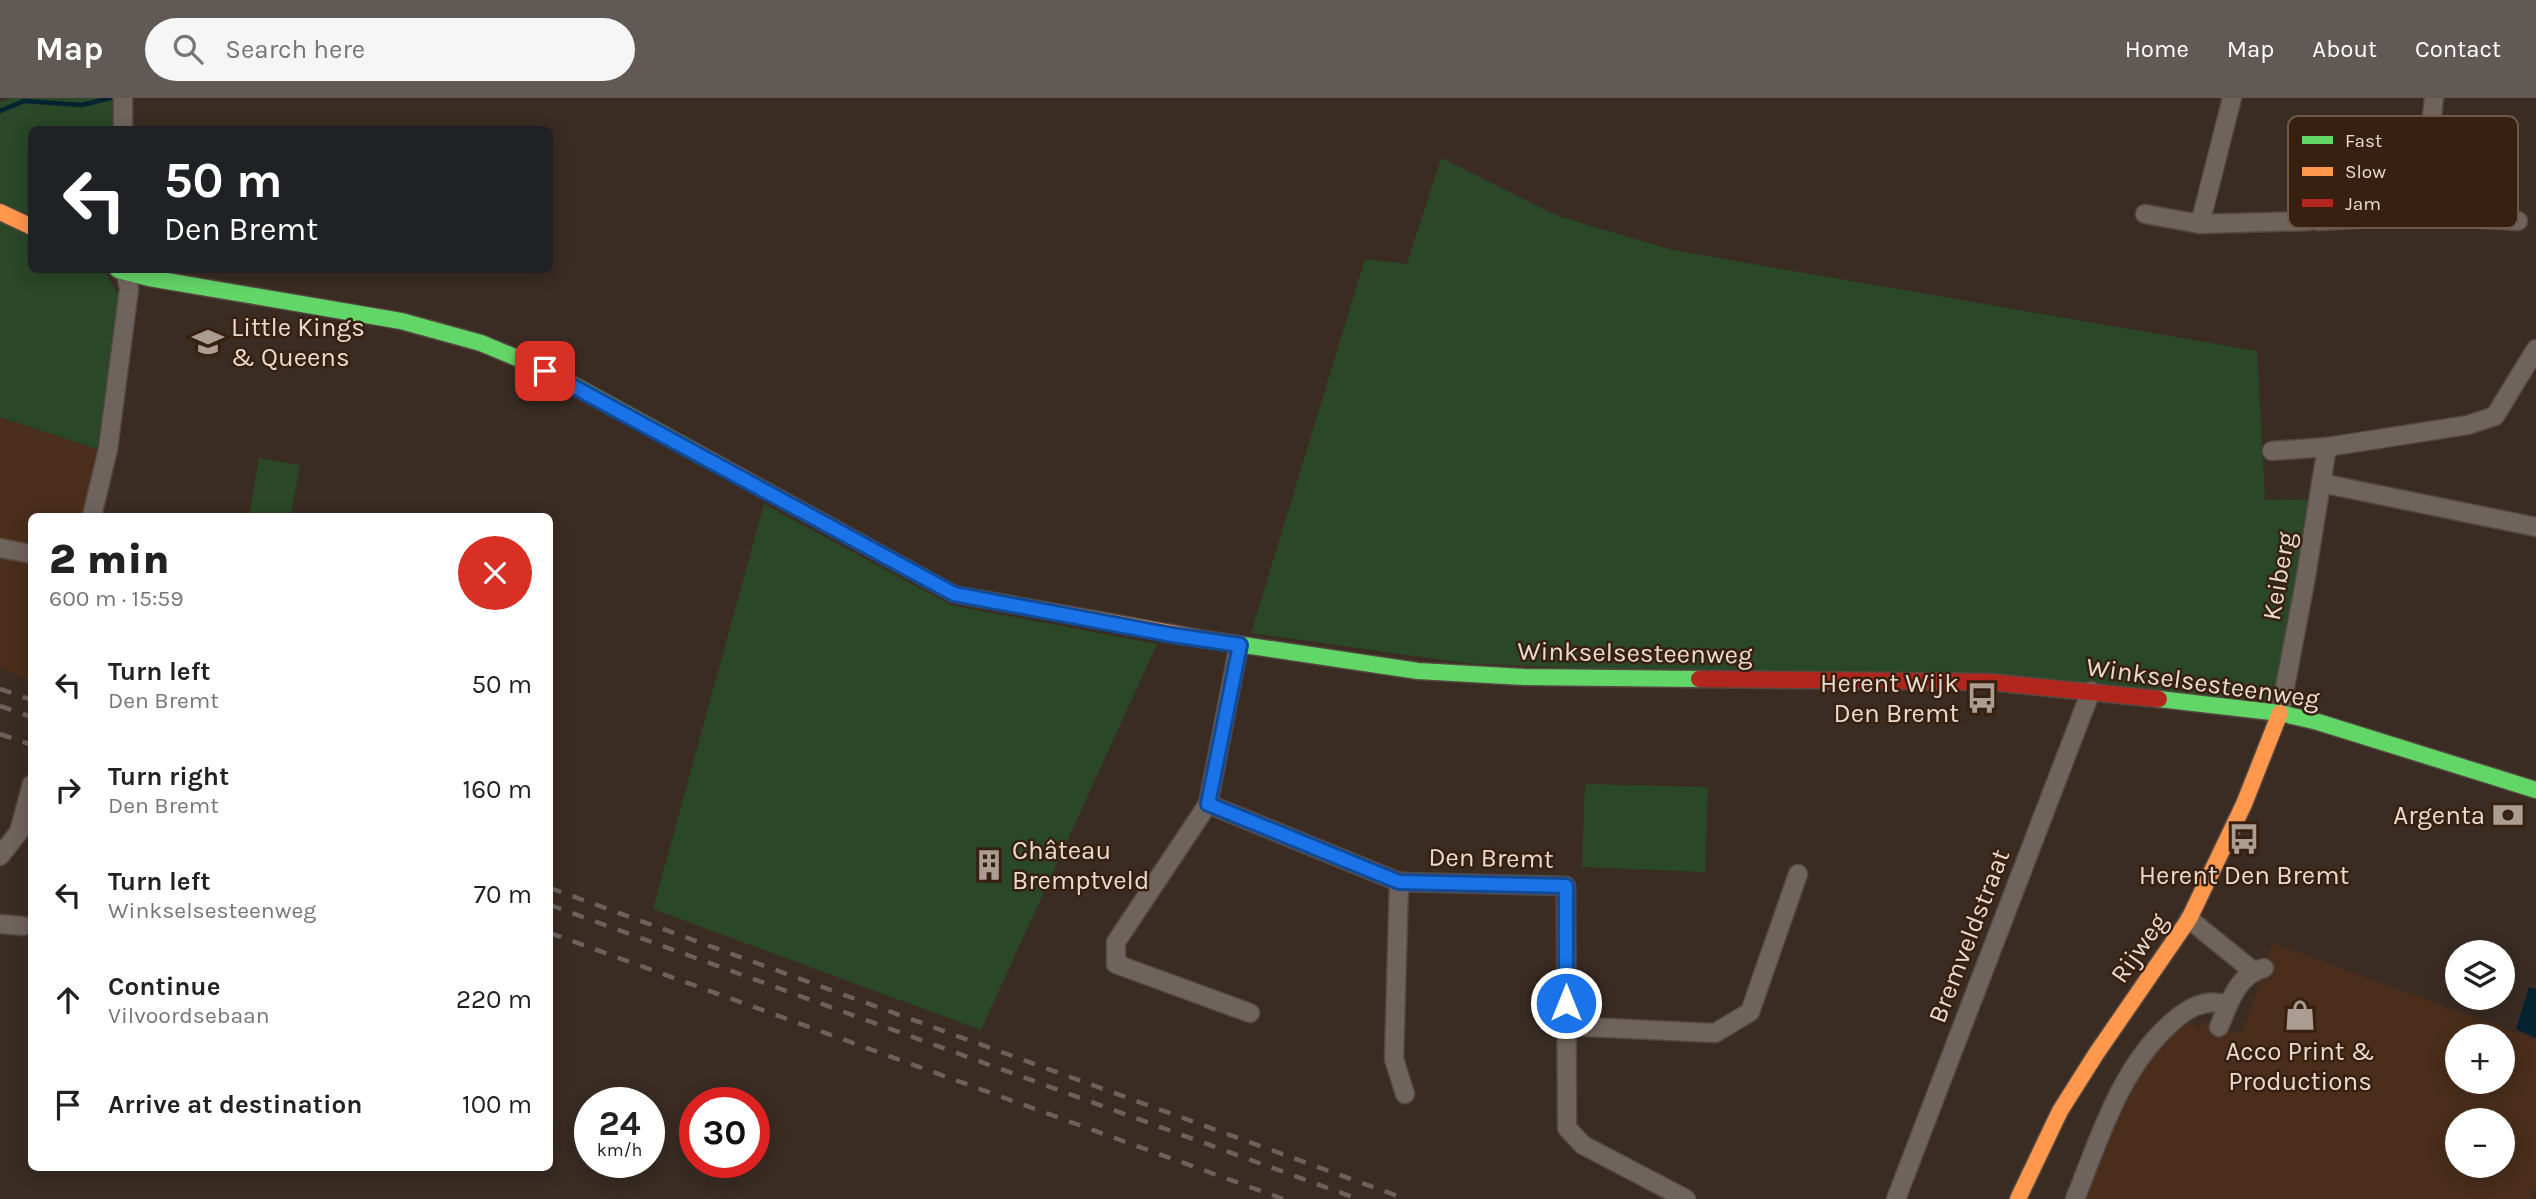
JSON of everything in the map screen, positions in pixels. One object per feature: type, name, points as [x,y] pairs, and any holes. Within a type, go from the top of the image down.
[{"type":"street","points":[[123,98],[123,126]]},
{"type":"street","points":[[2200,224],[2232,98]]},
{"type":"street","points":[[2432,116],[2434,98]]},
{"type":"street","points":[[0,212],[28,225]]},
{"type":"street","points":[[2145,214],[2200,224],[2288,222]]},
{"type":"street","points":[[93,513],[108,449],[129,289],[124,273]]},
{"type":"street","name":"Winkselsesteenweg","points":[[134,273],[401,321],[481,343],[579,388],[954,594],[1172,635],[1418,671],[1524,677],[1990,682],[2280,713],[2318,722],[2536,790]]},
{"type":"street","points":[[2272,451],[2327,447],[2468,425],[2495,416],[2536,349]]},
{"type":"street","name":"Keiberg","points":[[2280,713],[2327,447]]},
{"type":"street","points":[[2321,483],[2536,527]]},
{"type":"street","points":[[0,548],[28,553]]},
{"type":"street","points":[[1240,645],[1208,804],[1116,942],[1116,964],[1250,1013]]},
{"type":"street","name":"Bremveldstraat","points":[[1896,1199],[2091,691]]},
{"type":"street","name":"Rijweg","points":[[2018,1199],[2060,1111],[2189,919],[2244,804],[2280,713]]},
{"type":"street","points":[[0,856],[19,832],[28,799]]},
{"type":"street","name":"Den Bremt","points":[[1208,804],[1399,882],[1566,886],[1567,1128],[1583,1145],[1686,1199]]},
{"type":"street","points":[[1566,1026],[1715,1033],[1750,1012],[1798,874]]},
{"type":"street","name":"Den Bremt","points":[[1399,882],[1394,1059],[1405,1094]]},
{"type":"street","points":[[2189,919],[2259,970],[2239,984],[2219,1027]]},
{"type":"street","points":[[0,924],[23,926]]},
{"type":"street","points":[[2075,1199],[2107,1119],[2136,1060],[2152,1040],[2189,1007],[2218,1001],[2228,1004]]},
{"type":"shaded area","points":[[0,418],[97,449],[84,513],[28,513],[28,680],[0,668]]},
{"type":"shaded area","points":[[2273,943],[2445,1006],[2445,1010],[2455,1010],[2493,1024],[2445,1024],[2445,1094],[2515,1094],[2515,1032],[2536,1040],[2536,1186],[2531,1199],[2085,1199],[2116,1119],[2140,1075],[2156,1051],[2186,1019],[2199,1029],[2203,1021],[2242,1034]]},
{"type":"green space","points":[[9,98],[112,98],[116,105],[116,126],[28,126],[28,217],[0,203],[0,102]]},
{"type":"green space","points":[[1441,158],[1558,216],[1672,250],[2257,351],[2265,500],[2326,499],[2276,701],[1464,663],[1251,633],[1365,259],[1407,264]]},
{"type":"green space","points":[[0,218],[28,232],[28,273],[106,273],[119,296],[97,449],[0,417]]},
{"type":"green space","points":[[259,458],[300,465],[292,513],[250,513]]},
{"type":"green space","points":[[764,504],[951,605],[1157,644],[981,1030],[653,909]]},
{"type":"green space","points":[[1585,784],[1708,787],[1705,872],[1582,867]]},
{"type":"water","points":[[2529,987],[2536,989],[2536,1038],[2516,1029]]},
{"type":"waterway","points":[[0,111],[24,101],[82,105],[110,98]]},
{"type":"railway","points":[[0,689],[28,699]]},
{"type":"railway","points":[[0,706],[28,716]]},
{"type":"railway","points":[[0,734],[28,744]]},
{"type":"railway","points":[[553,889],[1406,1199]]},
{"type":"railway","points":[[553,906],[1358,1199]]},
{"type":"railway","points":[[553,934],[1283,1199]]},
{"type":"traffic: fast","points":[[130,273],[401,321],[481,343],[579,388],[692,450]]},
{"type":"traffic: fast","points":[[1210,640],[1418,671],[1524,677],[1699,679]]},
{"type":"traffic: fast","points":[[2159,699],[2280,713],[2318,722],[2536,790]]},
{"type":"traffic: slow","points":[[0,212],[28,225]]},
{"type":"traffic: slow","points":[[692,450],[954,594],[1210,640]]},
{"type":"traffic: slow","points":[[2018,1199],[2060,1111],[2189,919],[2244,804],[2280,713]]},
{"type":"traffic: jam","points":[[1699,679],[1990,682],[2159,699]]},
{"type":"place","name":"Little Kings & Queens","points":[[208,342]]},
{"type":"place","name":"Herent Wijk Den Bremt","points":[[1982,698]]},
{"type":"place","name":"Argenta","points":[[2508,815]]},
{"type":"place","name":"Herent Den Bremt","points":[[2244,839]]},
{"type":"place","name":"Château Bremptveld","points":[[989,865]]},
{"type":"place","name":"Acco Print & Productions","points":[[2300,1015]]},
{"type":"route","points":[[545,371],[954,594],[1240,645],[1208,804],[1399,882],[1566,886],[1566,1003]]}]
